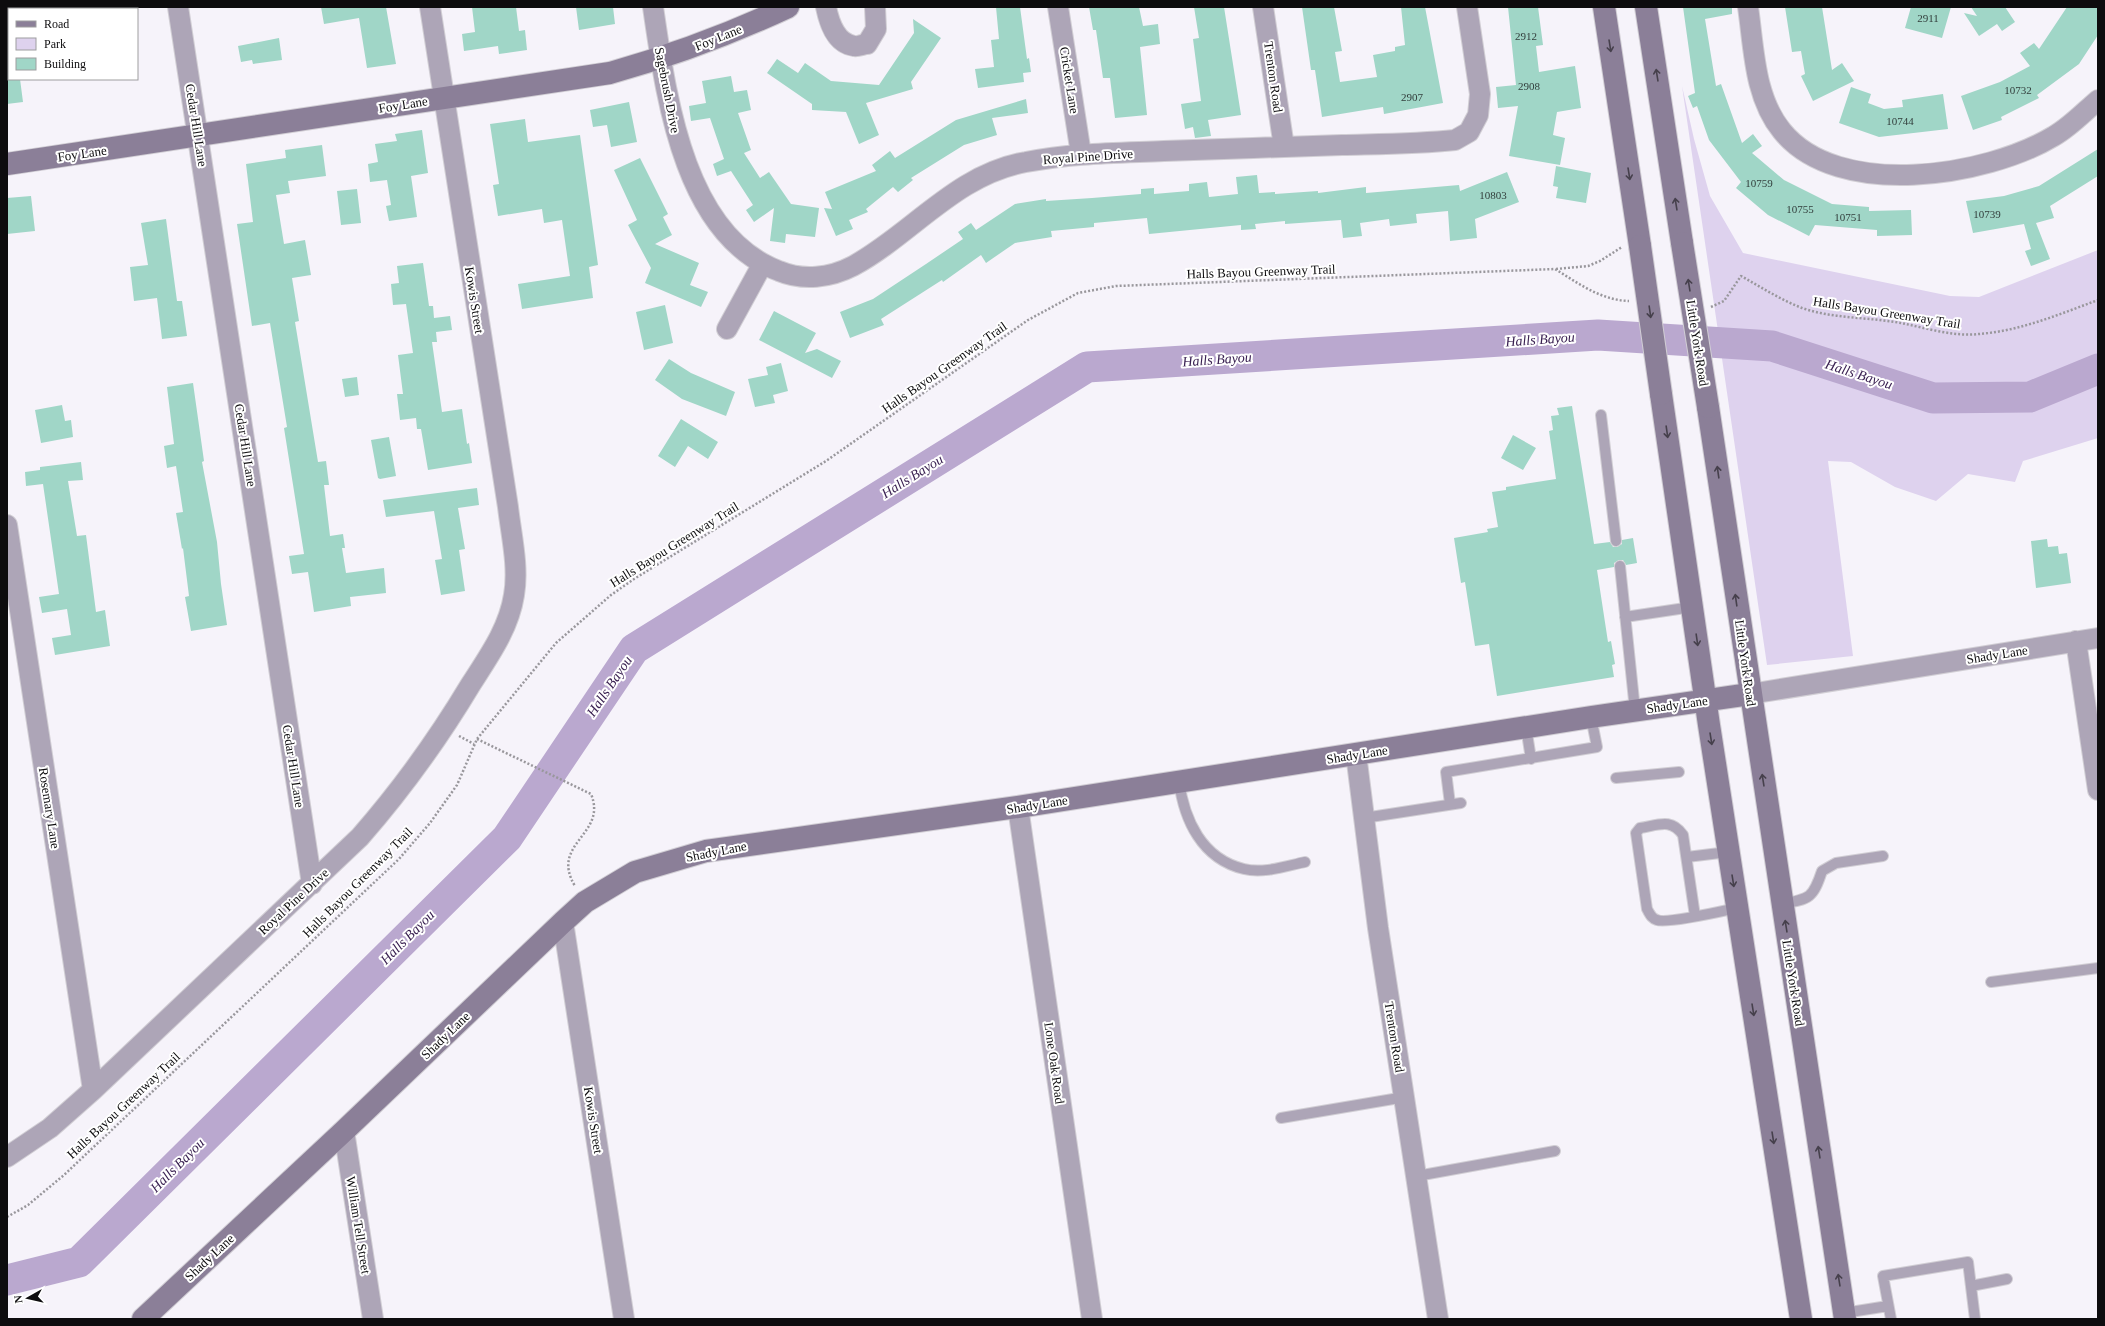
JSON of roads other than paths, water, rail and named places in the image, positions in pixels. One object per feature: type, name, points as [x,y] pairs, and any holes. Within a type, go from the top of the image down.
[{"type":"main road","name":"Foy Lane","points":[[7,164],[610,73],[662,59],[759,21],[788,7]]},
{"type":"main road","points":[[1604,7],[1633,245],[1661,394],[1705,701],[1801,1319]]},
{"type":"main road","name":"Little York Road","points":[[1646,7],[1708,407],[1844,1316]]},
{"type":"main road","name":"Shady Lane","points":[[143,1319],[585,902],[635,872],[706,851],[1018,807],[1635,710],[1750,694]]},
{"type":"street","name":"Cedar Hill Lane","points":[[178,7],[199,136],[312,884]]},
{"type":"street","name":"Kowis Street","points":[[430,7],[508,507],[515,572],[515,594]]},
{"type":"street","name":"Sagebrush Drive","points":[[653,7],[673,120],[695,181],[708,206],[724,231],[762,265]]},
{"type":"street","points":[[826,7],[830,24],[839,38],[854,46],[867,44],[876,29],[874,7]]},
{"type":"street","name":"Cricket Lane","points":[[1058,7],[1081,154]]},
{"type":"street","name":"Trenton Road","points":[[1263,7],[1284,147]]},
{"type":"street","name":"Royal Pine Drive","points":[[762,265],[788,275],[806,277],[824,276],[841,271],[868,256],[977,178],[1011,164],[1081,154],[1454,140],[1469,132],[1478,116],[1480,94],[1467,7]]},
{"type":"street","points":[[1748,7],[1759,84],[1769,109],[1782,131],[1803,150],[1820,160],[1853,169],[1888,174],[1921,176],[1987,164],[2020,152],[2054,136],[2098,100]]},
{"type":"street","points":[[727,329],[762,265]]},
{"type":"street","name":"Rosemary Lane","points":[[7,525],[93,1090]]},
{"type":"street","name":"Royal Pine Drive","points":[[7,1157],[50,1128],[93,1090],[360,837],[393,800],[421,762],[496,645],[508,619],[515,594]]},
{"type":"street","name":"Shady Lane","points":[[1750,694],[2098,638]]},
{"type":"street","points":[[2076,641],[2098,790]]},
{"type":"street","name":"Trenton Road","points":[[1356,754],[1378,928],[1438,1319]]},
{"type":"street","name":"Lone Oak Road","points":[[1018,807],[1092,1319]]},
{"type":"street","name":"Kowis Street","points":[[563,922],[624,1319]]},
{"type":"street","name":"William Tell Street","points":[[344,1131],[373,1319]]},
{"type":"lane","points":[[1601,415],[1616,541]]},
{"type":"lane","points":[[1620,566],[1635,710]]},
{"type":"lane","points":[[1625,617],[1692,607]]},
{"type":"lane","points":[[1450,804],[1446,772],[1596,747],[1591,717]]},
{"type":"lane","points":[[1526,727],[1531,759]]},
{"type":"lane","points":[[1616,778],[1679,772]]},
{"type":"lane","points":[[1179,781],[1182,802],[1189,823],[1201,842],[1218,858],[1244,869],[1274,869],[1305,862]]},
{"type":"lane","points":[[1364,818],[1461,803]]},
{"type":"lane","points":[[1695,916],[1683,835],[1677,826],[1669,824],[1640,828],[1636,833],[1647,909],[1651,918],[1658,921],[1695,916],[1737,908]]},
{"type":"lane","points":[[1686,857],[1728,852]]},
{"type":"lane","points":[[1782,904],[1805,900],[1813,892],[1822,870],[1836,863],[1883,856]]},
{"type":"lane","points":[[1991,982],[2098,968]]},
{"type":"lane","points":[[1281,1118],[1405,1097]]},
{"type":"lane","points":[[1417,1176],[1555,1151]]},
{"type":"lane","points":[[1890,1319],[1883,1276],[1968,1262],[1975,1319]]},
{"type":"lane","points":[[1971,1286],[2007,1279]]},
{"type":"lane","points":[[1844,1316],[1888,1306]]},
{"type":"waterway","name":"Halls Bayou","points":[[7,1280],[79,1262],[507,838],[634,649],[1087,367],[1598,335],[1772,346],[1933,398],[2030,397],[2098,369]]}]
